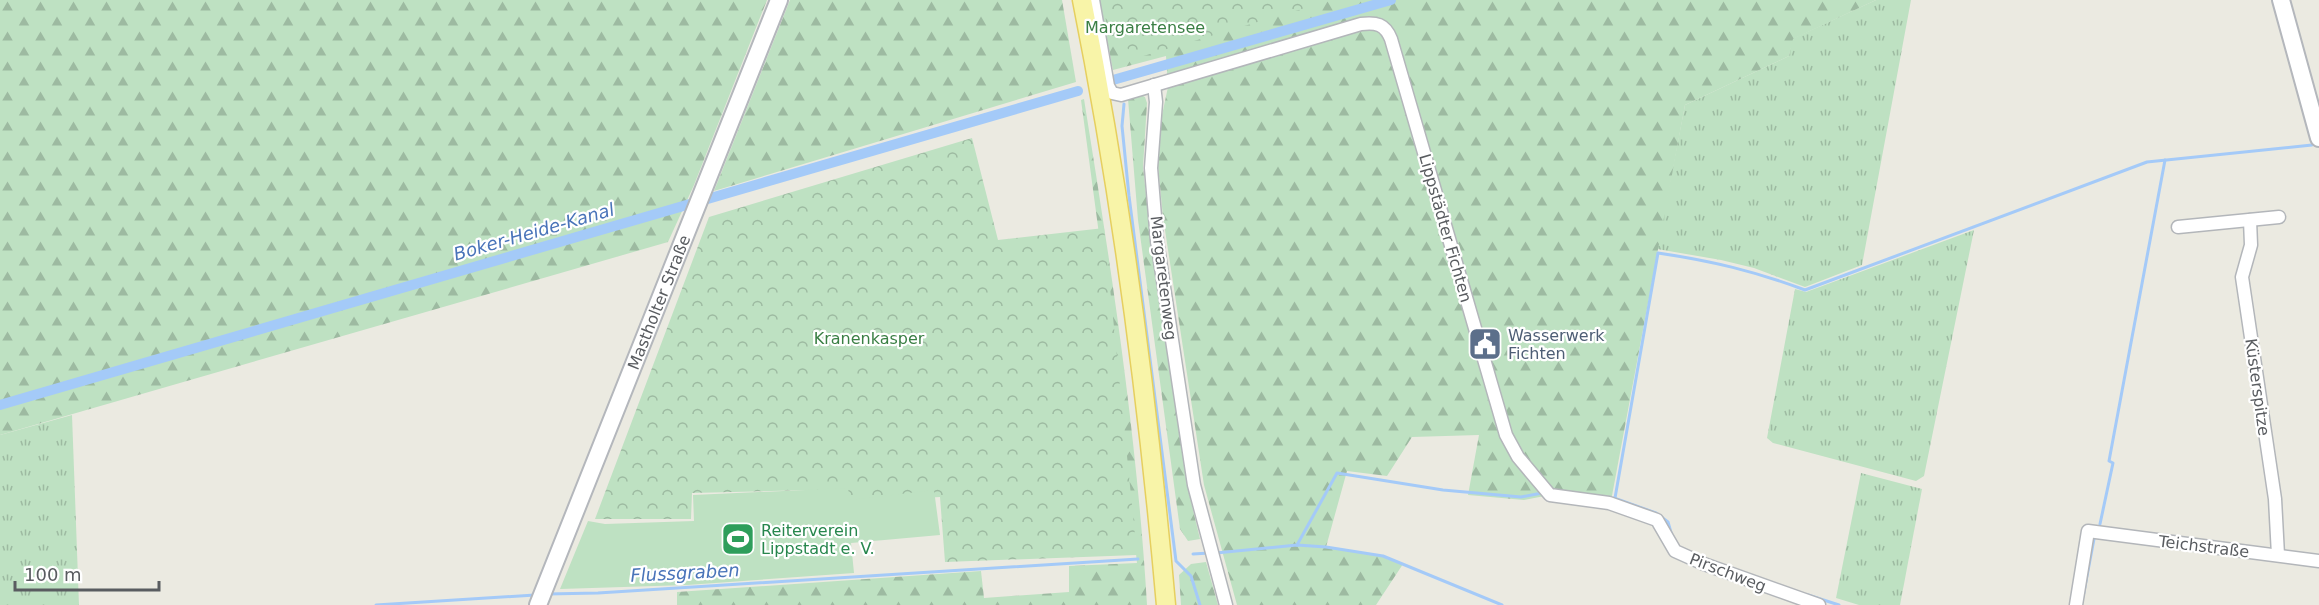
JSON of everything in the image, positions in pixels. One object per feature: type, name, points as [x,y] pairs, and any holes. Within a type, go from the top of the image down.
[{"type":"main road","points":[[1072,0],[1098,138],[1126,328],[1156,605]]},
{"type":"main road","points":[[1082,0],[1112,163],[1136,327],[1166,605]]},
{"type":"street","name":"Mastholter Straße","points":[[539,604],[779,0]]},
{"type":"street","points":[[1093,0],[1108,86],[1112,93],[1121,95],[1154,85]]},
{"type":"street","points":[[2281,0],[2314,101],[2319,138]]},
{"type":"street","name":"Lippstädter Fichten","points":[[1154,85],[1361,24],[1380,24],[1389,33],[1391,39],[1506,435]]},
{"type":"street","name":"Margaretenweg","points":[[1154,85],[1156,102],[1151,168],[1158,241],[1194,484],[1226,605]]},
{"type":"street","points":[[2178,227],[2279,217]]},
{"type":"street","name":"Küsterspitze","points":[[2250,220],[2250,245],[2242,277],[2275,499],[2278,555]]},
{"type":"street","name":"Pirschweg","points":[[1506,435],[1518,457],[1546,490],[1609,503],[1657,520],[1675,551],[1704,564],[1819,605]]},
{"type":"street","name":"Teichstraße","points":[[2076,605],[2088,531],[2319,561]]},
{"type":"green space","points":[[0,0],[767,0],[694,185],[668,242],[0,435]]},
{"type":"green space","points":[[790,0],[1062,0],[1076,82],[714,191]]},
{"type":"green space","points":[[1099,0],[1876,0],[1793,39],[1789,56],[1685,105],[1611,501],[1555,494],[1524,500],[1468,495],[1479,435],[1412,437],[1387,476],[1347,471],[1326,547],[1383,556],[1403,564],[1376,605],[1237,605],[1204,485],[1163,217],[1158,166],[1159,129],[1168,87],[1166,56],[1113,70]]},
{"type":"green space","name":"Margaretensee","points":[[1103,0],[1332,0],[1140,57],[1108,35]]},
{"type":"green space","points":[[1876,0],[1911,0],[1862,265],[1805,287],[1754,268],[1657,249],[1685,105],[1789,56],[1792,39]]},
{"type":"green space","points":[[1141,95],[1145,97],[1147,103],[1143,167],[1151,241],[1187,485],[1200,539],[1188,541],[1180,529],[1138,220],[1128,99]]},
{"type":"green space","points":[[1084,99],[1130,414],[1147,605],[677,605],[677,592],[981,571],[984,598],[1069,592],[1069,566],[1137,563],[1112,331],[1081,100]]},
{"type":"green space","name":"Kranenkasper","points":[[972,138],[998,240],[1104,228],[1137,555],[945,562],[940,497],[806,505],[808,490],[692,493],[691,519],[595,519],[709,217]]},
{"type":"green space","points":[[1974,230],[1924,476],[1916,481],[1773,443],[1767,438],[1795,289],[1806,292]]},
{"type":"green space","points":[[72,415],[79,605],[0,605],[0,435]]},
{"type":"green space","points":[[1861,473],[1922,489],[1900,605],[1859,605],[1836,598]]},
{"type":"green space","name":"Reiterverein Lippstadt e. V.","points":[[848,488],[850,500],[934,490],[940,535],[851,543],[854,573],[687,585],[560,589],[588,521],[605,524],[694,521],[693,495]]},
{"type":"green space","points":[[1206,562],[1218,605],[1181,605],[1179,575],[1191,564]]},
{"type":"waterway","name":"Boker-Heide-Kanal","points":[[1113,80],[1391,0]]},
{"type":"waterway","name":"Boker-Heide-Kanal","points":[[0,405],[1078,91]]},
{"type":"waterway","points":[[1124,104],[1122,126],[1129,196],[1176,561],[1191,576],[1200,605]]},
{"type":"waterway","points":[[1615,498],[1658,253],[1733,267],[1805,290],[2147,162],[2312,145]]},
{"type":"waterway","points":[[2100,524],[2113,463],[2109,461],[2165,160]]},
{"type":"waterway","points":[[1297,545],[1337,473],[1443,490],[1521,497],[1542,493]]},
{"type":"waterway","points":[[1614,498],[1656,513],[1668,522],[1672,536]]},
{"type":"waterway","points":[[2083,597],[2094,539]]},
{"type":"waterway","name":"Flussgraben","points":[[1216,553],[1297,545],[1383,556],[1502,605]]},
{"type":"waterway","name":"Flussgraben","points":[[1193,554],[1209,553]]},
{"type":"waterway","name":"Flussgraben","points":[[547,594],[598,593],[1138,559]]},
{"type":"waterway","name":"Flussgraben","points":[[376,605],[535,595]]},
{"type":"waterway","points":[[1808,595],[1839,605]]},
{"type":"place","name":"Wasserwerk Fichten","points":[[1485,344]]},
{"type":"place","name":"Reiterverein Lippstadt e. V.","points":[[738,539]]}]
